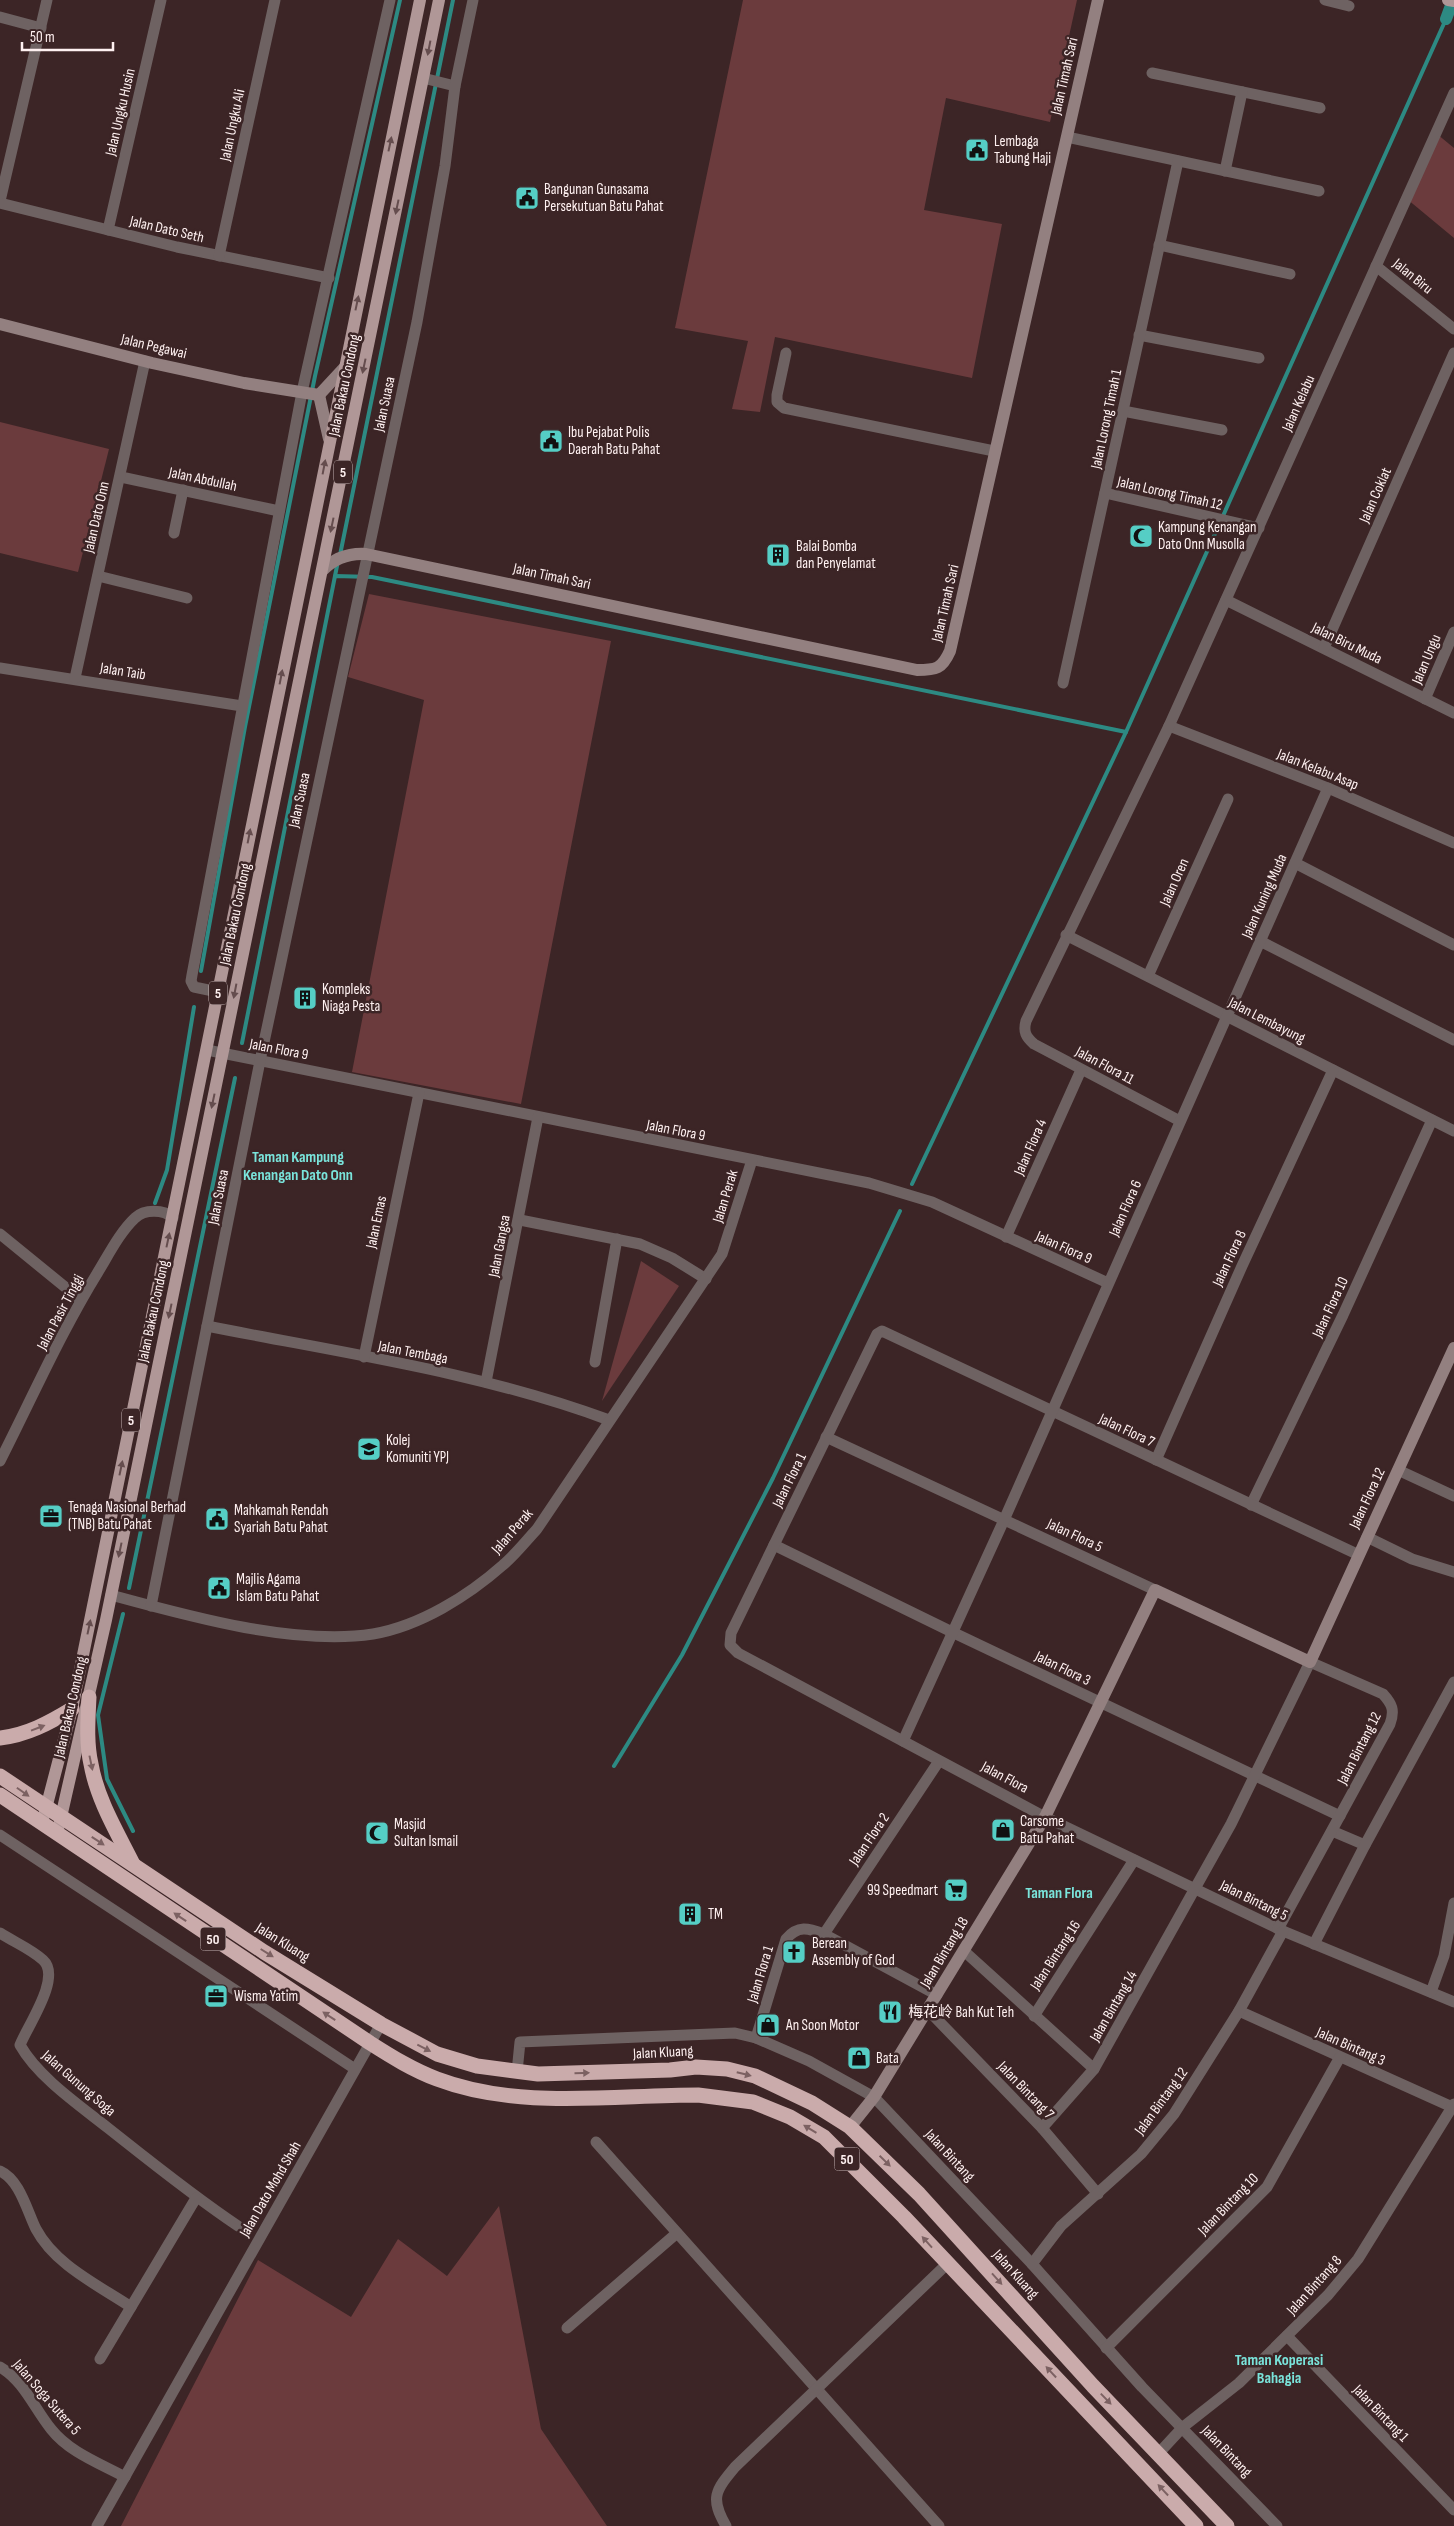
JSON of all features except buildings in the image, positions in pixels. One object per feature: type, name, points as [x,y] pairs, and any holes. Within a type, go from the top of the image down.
[{"type":"highway","points":[[89,1697],[88,1741],[91,1765],[105,1808],[134,1864]]},
{"type":"highway","points":[[0,1738],[22,1734],[48,1724],[72,1709]]},
{"type":"highway","name":"Jalan Kluang","points":[[0,1776],[232,1931],[381,2024],[437,2054],[477,2066],[517,2072],[576,2073],[696,2067],[727,2069],[755,2076],[787,2090],[850,2127],[919,2194],[1158,2454],[1227,2526]]},
{"type":"highway","points":[[0,1795],[57,1834]]},
{"type":"highway","name":"50","points":[[57,1834],[370,2043],[397,2060],[438,2079],[494,2093],[532,2098],[698,2095],[753,2102],[790,2117],[824,2137],[898,2210],[1196,2526]]},
{"type":"main road","name":"Jalan Bakau Condong","points":[[41,1823],[72,1709],[170,1215],[207,1050],[420,0]]},
{"type":"main road","name":"Jalan Bakau Condong","points":[[57,1834],[62,1819],[111,1595],[322,571],[428,79],[439,0]]},
{"type":"main road","points":[[1448,0],[1454,1]]},
{"type":"street","points":[[0,202],[47,0]]},
{"type":"street","name":"Jalan Ungku Husin","points":[[108,230],[161,0]]},
{"type":"street","name":"Jalan Ungku Ali","points":[[220,256],[275,0]]},
{"type":"street","points":[[218,992],[194,987],[191,981],[192,974],[279,511],[311,393],[329,278],[390,0]]},
{"type":"street","name":"Jalan Suasa","points":[[152,1606],[260,1061],[363,569],[361,553],[417,322],[445,166],[450,85],[473,0]]},
{"type":"street","name":"Jalan Timah Sari","points":[[361,553],[917,670],[933,670],[945,663],[950,651],[1098,0]]},
{"type":"street","points":[[1325,0],[1349,6]]},
{"type":"street","points":[[0,17],[40,28]]},
{"type":"street","points":[[1152,73],[1320,108]]},
{"type":"street","points":[[428,79],[450,85]]},
{"type":"street","points":[[1225,171],[1242,92]]},
{"type":"street","name":"Jalan Kelabu","points":[[1024,1028],[1066,935],[1169,726],[1454,93]]},
{"type":"street","points":[[1067,137],[1319,191]]},
{"type":"street","name":"Jalan Lorong Timah 1","points":[[1063,683],[1178,161]]},
{"type":"street","name":"Jalan Dato Seth","points":[[0,202],[220,256],[329,278]]},
{"type":"street","points":[[1159,244],[1290,274]]},
{"type":"street","name":"Jalan Biru","points":[[1376,266],[1454,328]]},
{"type":"street","name":"Jalan Pegawai","points":[[0,324],[145,361],[244,383],[311,393]]},
{"type":"street","points":[[1140,335],[1259,358]]},
{"type":"street","points":[[786,353],[777,395],[777,402],[784,408],[994,451]]},
{"type":"street","name":"Jalan Coklat","points":[[1324,648],[1454,353]]},
{"type":"street","name":"Jalan Dato Onn","points":[[75,678],[145,361]]},
{"type":"street","points":[[311,393],[344,368]]},
{"type":"street","points":[[311,393],[327,425],[329,442]]},
{"type":"street","points":[[1123,410],[1222,430]]},
{"type":"street","name":"Jalan Abdullah","points":[[120,477],[279,511]]},
{"type":"street","points":[[174,533],[183,490]]},
{"type":"street","name":"Jalan Lorong Timah 12","points":[[1105,494],[1259,528]]},
{"type":"street","points":[[322,571],[331,561],[361,553]]},
{"type":"street","points":[[98,576],[187,598]]},
{"type":"street","name":"Jalan Biru Muda","points":[[1226,600],[1454,713]]},
{"type":"street","name":"Jalan Ungu","points":[[1425,699],[1454,632]]},
{"type":"street","name":"Jalan Taib","points":[[0,668],[75,678],[242,706]]},
{"type":"street","name":"Jalan Kelabu Asap","points":[[1169,726],[1328,788],[1454,843]]},
{"type":"street","name":"Jalan Kuning Muda","points":[[1227,1016],[1328,788]]},
{"type":"street","name":"Jalan Oren","points":[[1148,976],[1228,800]]},
{"type":"street","points":[[1295,862],[1454,945]]},
{"type":"street","name":"Jalan Lembayung","points":[[1066,935],[1454,1132]]},
{"type":"street","points":[[1260,941],[1454,1040]]},
{"type":"street","name":"Jalan Flora 6","points":[[903,1741],[1004,1520],[1227,1016]]},
{"type":"street","name":"Jalan Flora 11","points":[[1024,1028],[1027,1038],[1034,1044],[1180,1122]]},
{"type":"street","points":[[207,1050],[223,1053]]},
{"type":"street","name":"Jalan Flora 9","points":[[223,1053],[869,1182],[932,1202],[1108,1282]]},
{"type":"street","name":"Jalan Flora 4","points":[[1006,1237],[1081,1070]]},
{"type":"street","name":"Jalan Flora 8","points":[[1156,1460],[1242,1266],[1333,1070]]},
{"type":"street","name":"Jalan Emas","points":[[364,1357],[419,1093]]},
{"type":"street","name":"Jalan Gangsa","points":[[486,1382],[520,1220],[538,1117]]},
{"type":"street","name":"Jalan Flora 10","points":[[1251,1505],[1347,1306],[1432,1120]]},
{"type":"street","name":"Jalan Perak","points":[[111,1595],[152,1606],[285,1634],[354,1635],[373,1634],[403,1626],[464,1595],[504,1564],[537,1529],[706,1279],[722,1254],[752,1160]]},
{"type":"street","name":"Jalan Pasir Tinggi","points":[[0,1461],[81,1300],[113,1248],[136,1217],[157,1211],[170,1215]]},
{"type":"street","points":[[520,1220],[640,1244],[672,1258],[706,1279]]},
{"type":"street","points":[[0,1234],[81,1300]]},
{"type":"street","points":[[595,1362],[617,1239]]},
{"type":"street","name":"Jalan Tembaga","points":[[207,1326],[486,1382],[558,1401],[609,1420]]},
{"type":"street","name":"Jalan Flora 7","points":[[882,1331],[1359,1555]]},
{"type":"street","name":"Jalan Flora 1","points":[[730,1645],[730,1633],[876,1334],[882,1331]]},
{"type":"street","name":"Jalan Flora 12","points":[[1310,1662],[1398,1470],[1450,1366],[1454,1348]]},
{"type":"street","name":"Jalan Flora 5","points":[[826,1437],[1310,1662]]},
{"type":"street","points":[[1398,1470],[1454,1496]]},
{"type":"street","points":[[1367,1537],[1412,1560],[1454,1572]]},
{"type":"street","name":"Jalan Flora 3","points":[[774,1544],[952,1632],[1340,1816]]},
{"type":"street","points":[[1045,1817],[1155,1590]]},
{"type":"street","name":"Jalan Flora","points":[[730,1645],[738,1653],[1045,1817]]},
{"type":"street","name":"Jalan Bintang 12","points":[[1032,2264],[1061,2226],[1098,2194],[1160,2133],[1239,2011],[1332,1831],[1390,1724],[1394,1713],[1391,1703],[1383,1694],[1310,1662]]},
{"type":"street","name":"Jalan Bintang 14","points":[[1042,2128],[1094,2069],[1197,1890],[1310,1662]]},
{"type":"street","points":[[1314,1944],[1365,1845],[1454,1682]]},
{"type":"street","name":"Jalan Flora 2","points":[[824,1934],[939,1761]]},
{"type":"street","name":"Jalan Bintang 5","points":[[1045,1817],[1280,1930],[1454,2002]]},
{"type":"street","name":"Jalan Bintang 18","points":[[850,2127],[874,2097],[897,2056],[928,2010],[1045,1817]]},
{"type":"street","points":[[1332,1831],[1365,1845]]},
{"type":"street","points":[[0,1835],[355,2069]]},
{"type":"street","name":"Jalan Bintang 16","points":[[1034,2016],[1134,1860]]},
{"type":"street","points":[[1431,1992],[1444,1956],[1454,1903]]},
{"type":"street","name":"Jalan Flora 1","points":[[756,2038],[786,1939],[801,1928],[811,1929],[824,1934],[937,1995]]},
{"type":"street","name":"Jalan Gunung Soga","points":[[0,1933],[44,1961],[50,1972],[50,1984],[20,2045],[28,2059],[78,2105],[196,2198],[238,2226]]},
{"type":"street","points":[[964,1951],[1094,2069]]},
{"type":"street","name":"Jalan Bintang 7","points":[[928,2010],[1042,2128],[1098,2194]]},
{"type":"street","name":"Jalan Bintang 3","points":[[1239,2011],[1340,2058],[1453,2106]]},
{"type":"street","name":"Jalan Dato Mohd Shah","points":[[97,2526],[381,2024]]},
{"type":"street","name":"Jalan Bintang","points":[[517,2072],[520,2042],[735,2033],[756,2038],[809,2061],[874,2097],[1032,2264],[1106,2348],[1277,2526]]},
{"type":"street","name":"Jalan Bintang 10","points":[[1106,2348],[1267,2188],[1340,2058]]},
{"type":"street","name":"Jalan Bintang 8","points":[[1158,2454],[1183,2427],[1239,2383],[1328,2295],[1358,2259],[1453,2106]]},
{"type":"street","points":[[596,2142],[940,2526]]},
{"type":"street","points":[[0,2171],[15,2184],[45,2244],[73,2269],[131,2307]]},
{"type":"street","points":[[100,2359],[196,2198]]},
{"type":"street","points":[[568,2328],[677,2233]]},
{"type":"street","points":[[726,2526],[718,2510],[717,2488],[734,2467],[947,2264]]},
{"type":"street","name":"Jalan Bintang 1","points":[[1287,2336],[1454,2510]]},
{"type":"street","name":"Jalan Soga Sutera 5","points":[[0,2367],[29,2395],[51,2429],[73,2449],[125,2477]]},
{"type":"shaded area","points":[[743,0],[1077,0],[1050,122],[946,98],[924,210],[1002,224],[972,378],[775,337],[760,412],[732,409],[748,341],[675,328]]},
{"type":"shaded area","points":[[1437,134],[1454,148],[1454,238],[1407,199]]},
{"type":"shaded area","points":[[0,422],[109,449],[78,572],[0,553]]},
{"type":"shaded area","points":[[369,594],[611,641],[521,1104],[352,1072],[424,700],[348,677]]},
{"type":"shaded area","points":[[641,1261],[679,1286],[602,1401]]},
{"type":"shaded area","points":[[499,2206],[541,2429],[607,2526],[121,2526],[258,2260],[351,2317],[398,2239],[447,2276]]},
{"type":"waterway","points":[[201,971],[245,727],[315,376],[400,0]]},
{"type":"waterway","points":[[340,555],[453,0]]},
{"type":"waterway","points":[[1446,19],[1453,0]]},
{"type":"waterway","points":[[912,1184],[1126,732],[1446,19]]},
{"type":"waterway","points":[[335,576],[338,561]]},
{"type":"waterway","points":[[242,1043],[335,576],[372,577],[1126,732]]},
{"type":"waterway","points":[[155,1203],[167,1170],[194,1007]]},
{"type":"waterway","points":[[129,1588],[235,1078]]},
{"type":"waterway","points":[[614,1766],[682,1655],[773,1478],[900,1211]]},
{"type":"waterway","points":[[123,1614],[98,1715],[107,1779],[133,1831]]},
{"type":"place","name":"Lembaga Tabung Haji","points":[[977,150]]},
{"type":"place","name":"Bangunan Gunasama Persekutuan Batu Pahat","points":[[527,198]]},
{"type":"place","name":"Ibu Pejabat Polis Daerah Batu Pahat","points":[[551,441]]},
{"type":"place","name":"Kampung Kenangan Dato Onn Musolla","points":[[1141,536]]},
{"type":"place","name":"Balai Bomba dan Penyelamat","points":[[778,555]]},
{"type":"place","name":"Kompleks Niaga Pesta","points":[[305,998]]},
{"type":"place","name":"Kolej Komuniti YPJ","points":[[369,1449]]},
{"type":"place","name":"Tenaga Nasional Berhad (TNB) Batu Pahat","points":[[51,1516]]},
{"type":"place","name":"Mahkamah Rendah Syariah Batu Pahat","points":[[217,1519]]},
{"type":"place","name":"Majlis Agama Islam Batu Pahat","points":[[219,1588]]},
{"type":"place","name":"Carsome Batu Pahat","points":[[1003,1830]]},
{"type":"place","name":"Masjid Sultan Ismail","points":[[377,1833]]},
{"type":"place","name":"99 Speedmart","points":[[956,1890]]},
{"type":"place","name":"TM","points":[[690,1914]]},
{"type":"place","name":"Berean Assembly of God","points":[[794,1952]]},
{"type":"place","name":"Wisma Yatim","points":[[216,1996]]},
{"type":"place","name":"梅花岭 Bah Kut Teh","points":[[890,2012]]},
{"type":"place","name":"An Soon Motor","points":[[768,2025]]},
{"type":"place","name":"Bata","points":[[859,2058]]},
{"type":"district","name":"Taman Kampung Kenangan Dato Onn","points":[[298,1165]]},
{"type":"district","name":"Taman Flora","points":[[1059,1892]]},
{"type":"district","name":"Taman Koperasi Bahagia","points":[[1279,2368]]}]
